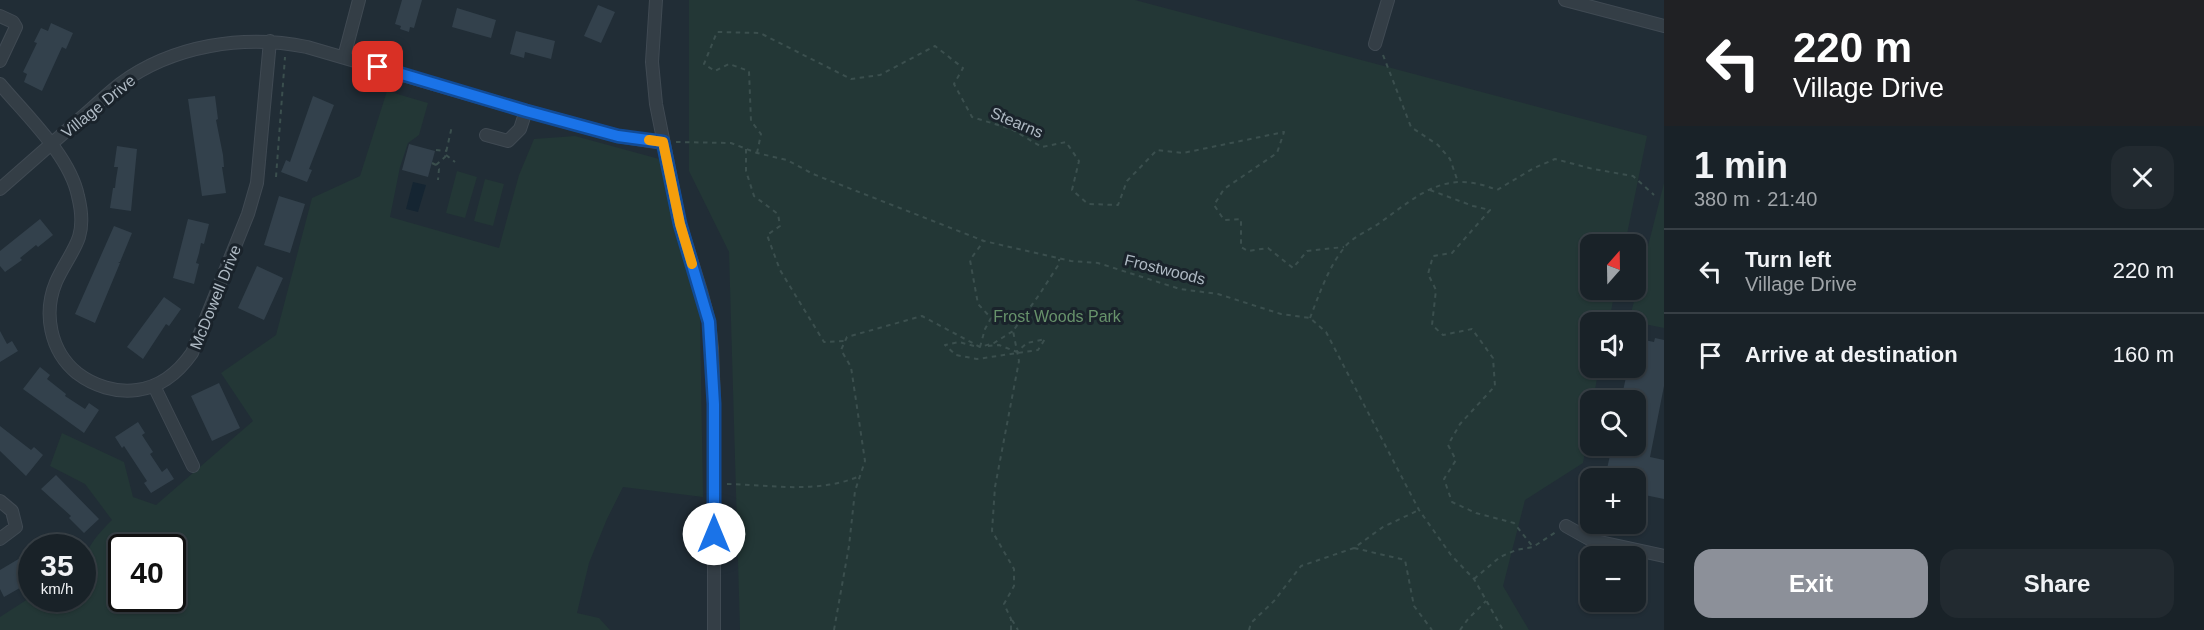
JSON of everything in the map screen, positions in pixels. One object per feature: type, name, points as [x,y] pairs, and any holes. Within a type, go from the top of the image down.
[{"type":"street","points":[[344,57],[359,0]]},
{"type":"street","points":[[656,0],[652,62],[656,104],[680,224],[709,322],[714,404],[714,630]]},
{"type":"street","points":[[1375,44],[1388,0]]},
{"type":"street","points":[[1565,0],[1664,26]]},
{"type":"street","points":[[0,16],[13,22],[16,27],[0,62]]},
{"type":"street","name":"Village Drive","points":[[0,189],[121,83],[157,63],[222,44],[270,41],[307,47],[618,136],[663,142]]},
{"type":"street","name":"McDowell Drive","points":[[0,84],[51,144],[72,176],[78,195],[81,225],[79,237],[56,281],[51,297],[49,313],[55,344],[63,358],[74,370],[94,384],[117,390],[133,391],[154,386],[177,372],[192,353],[248,213],[257,183],[270,41]]},
{"type":"street","points":[[486,135],[508,141],[519,129],[526,111]]},
{"type":"street","points":[[154,386],[193,466]]},
{"type":"street","points":[[0,501],[12,511],[16,527],[0,539]]},
{"type":"street","points":[[1566,526],[1591,540],[1664,556]]},
{"type":"path","name":"Stearns","points":[[757,153],[761,134],[751,121],[749,70],[729,64],[715,71],[704,64],[717,32],[760,33],[852,79],[880,75],[936,46],[963,68],[954,84],[972,117],[1011,129],[1042,147],[1066,142],[1079,161],[1072,190],[1088,204],[1118,205],[1127,181],[1157,150],[1183,153],[1284,132],[1277,153],[1224,189],[1214,206],[1224,220],[1241,219],[1241,247],[1248,251],[1268,248],[1293,268],[1307,251],[1344,247]]},
{"type":"path","points":[[1375,44],[1384,57],[1411,127],[1438,145],[1450,159],[1458,182]]},
{"type":"path","points":[[276,177],[285,54]]},
{"type":"path","points":[[436,165],[446,155],[452,126]]},
{"type":"path","name":"Frostwoods","points":[[663,142],[731,143],[757,153],[787,160],[813,174],[984,241],[1059,259],[1098,263],[1180,289],[1218,294],[1281,314],[1310,318]]},
{"type":"path","points":[[746,149],[746,171],[754,196],[778,214],[780,226],[767,236],[780,270],[824,342],[846,339],[921,316],[980,347],[993,343],[1013,331],[1059,264],[1059,259]]},
{"type":"path","points":[[436,150],[447,151]]},
{"type":"path","points":[[446,155],[455,162]]},
{"type":"path","points":[[1503,630],[1473,579],[1451,555],[1419,510],[1326,332],[1310,318],[1326,279],[1344,247],[1416,196],[1443,184],[1479,183],[1497,190],[1534,168],[1555,159],[1633,176],[1654,195]]},
{"type":"path","points":[[432,163],[439,170],[438,180]]},
{"type":"path","points":[[1430,190],[1490,210],[1452,253],[1433,256],[1428,274],[1436,290],[1432,325],[1443,335],[1472,329],[1493,358],[1495,386],[1460,424],[1448,445],[1456,460],[1444,479],[1452,502],[1476,513],[1514,523],[1533,547]]},
{"type":"path","points":[[980,347],[990,318],[978,304],[970,260],[984,241]]},
{"type":"path","points":[[1013,331],[1019,361],[995,487],[992,531],[1014,569],[1014,586],[1004,604],[1018,630]]},
{"type":"path","points":[[834,630],[849,546],[855,491],[865,461],[851,367],[842,350],[846,339]]},
{"type":"path","points":[[1045,339],[1038,350],[977,359],[956,355],[945,345],[959,342],[980,347],[999,345],[1017,352],[1027,343],[1045,339]]},
{"type":"path","points":[[714,489],[727,484],[795,488],[842,484],[860,476]]},
{"type":"path","points":[[1249,630],[1251,623],[1274,601],[1301,566],[1354,548],[1383,527],[1419,510]]},
{"type":"path","points":[[1473,579],[1500,557],[1516,550],[1533,547],[1566,526]]},
{"type":"path","points":[[1354,548],[1405,560],[1414,606],[1432,630]]},
{"type":"path","points":[[1460,630],[1486,601]]},
{"type":"path","points":[[1011,619],[1011,630]]},
{"type":"green space","name":"Frost Woods Park","points":[[689,0],[1135,0],[1647,136],[1627,234],[1580,234],[1580,300],[1613,300],[1611,312],[1580,312],[1580,378],[1597,378],[1595,390],[1580,390],[1580,456],[1584,456],[1583,463],[1525,500],[1503,586],[1529,630],[740,630],[729,252],[689,171]]},
{"type":"green space","points":[[387,91],[428,103],[419,135],[408,143],[400,167],[390,217],[499,248],[519,175],[534,139],[575,136],[663,160],[700,316],[703,497],[623,487],[589,563],[577,613],[599,618],[610,630],[0,630],[0,617],[18,605],[18,612],[96,612],[96,538],[112,520],[85,484],[50,466],[62,433],[124,462],[133,497],[156,505],[253,421],[221,373],[276,335],[312,198],[360,176]]},
{"type":"green space","points":[[457,171],[477,177],[465,218],[446,213]]},
{"type":"green space","points":[[485,179],[504,184],[493,226],[474,221]]},
{"type":"green space","points":[[1664,183],[1664,328],[1646,324],[1646,312],[1631,312],[1634,300],[1646,300],[1646,254]]},
{"type":"water","points":[[413,182],[426,185],[418,212],[406,209]]},
{"type":"building","points":[[402,0],[422,0],[414,28],[410,27],[409,32],[400,29],[401,26],[395,24]]},
{"type":"building","points":[[598,5],[615,12],[601,43],[584,36]]},
{"type":"building","points":[[457,8],[496,20],[491,38],[452,27]]},
{"type":"building","points":[[51,23],[73,33],[66,49],[62,47],[42,91],[24,82],[27,74],[23,72],[37,43],[34,42],[41,28],[48,31]]},
{"type":"building","points":[[516,31],[555,41],[551,59],[525,52],[524,58],[510,54]]},
{"type":"building","points":[[215,96],[226,193],[202,196],[188,99]]},
{"type":"building","points":[[313,96],[334,105],[309,169],[312,170],[307,182],[281,172],[286,160],[290,162]]},
{"type":"building","points":[[409,144],[435,151],[428,177],[402,170]]},
{"type":"building","points":[[117,146],[137,149],[131,211],[110,208],[118,167],[114,167]]},
{"type":"building","points":[[279,196],[305,204],[290,253],[264,245]]},
{"type":"building","points":[[40,219],[53,235],[38,247],[36,245],[20,258],[22,260],[5,272],[0,266],[0,251]]},
{"type":"building","points":[[188,219],[209,224],[196,263],[199,264],[194,284],[173,278]]},
{"type":"building","points":[[114,226],[132,233],[120,262],[118,262],[120,263],[95,323],[75,314]]},
{"type":"building","points":[[257,266],[283,278],[264,320],[238,308]]},
{"type":"building","points":[[164,297],[181,309],[169,326],[166,324],[143,359],[127,347]]},
{"type":"building","points":[[0,331],[7,344],[12,341],[18,351],[0,362]]},
{"type":"building","points":[[1655,338],[1664,340],[1664,386],[1650,457],[1664,460],[1664,499],[1646,495],[1646,468],[1607,468],[1610,456],[1646,456],[1646,390],[1623,390],[1626,378],[1646,378],[1646,340],[1654,342]]},
{"type":"building","points":[[40,367],[50,375],[47,379],[66,394],[65,396],[85,409],[89,403],[99,410],[84,433],[23,389]]},
{"type":"building","points":[[219,383],[240,428],[212,441],[191,396]]},
{"type":"building","points":[[138,422],[145,433],[142,435],[153,452],[150,454],[162,472],[167,468],[174,479],[151,493],[144,483],[147,481],[124,446],[122,448],[115,437]]},
{"type":"building","points":[[0,426],[31,450],[34,447],[43,455],[26,476],[0,451]]},
{"type":"building","points":[[56,475],[99,519],[84,533],[69,518],[71,516],[41,489]]},
{"type":"building","points":[[18,559],[18,589],[4,597],[0,589],[0,570]]},
{"type":"slow traffic","points":[[649,140],[663,142],[680,224],[692,264]]},
{"type":"route","points":[[378,67],[618,136],[663,142],[680,224],[709,322],[714,404],[714,534]]}]
